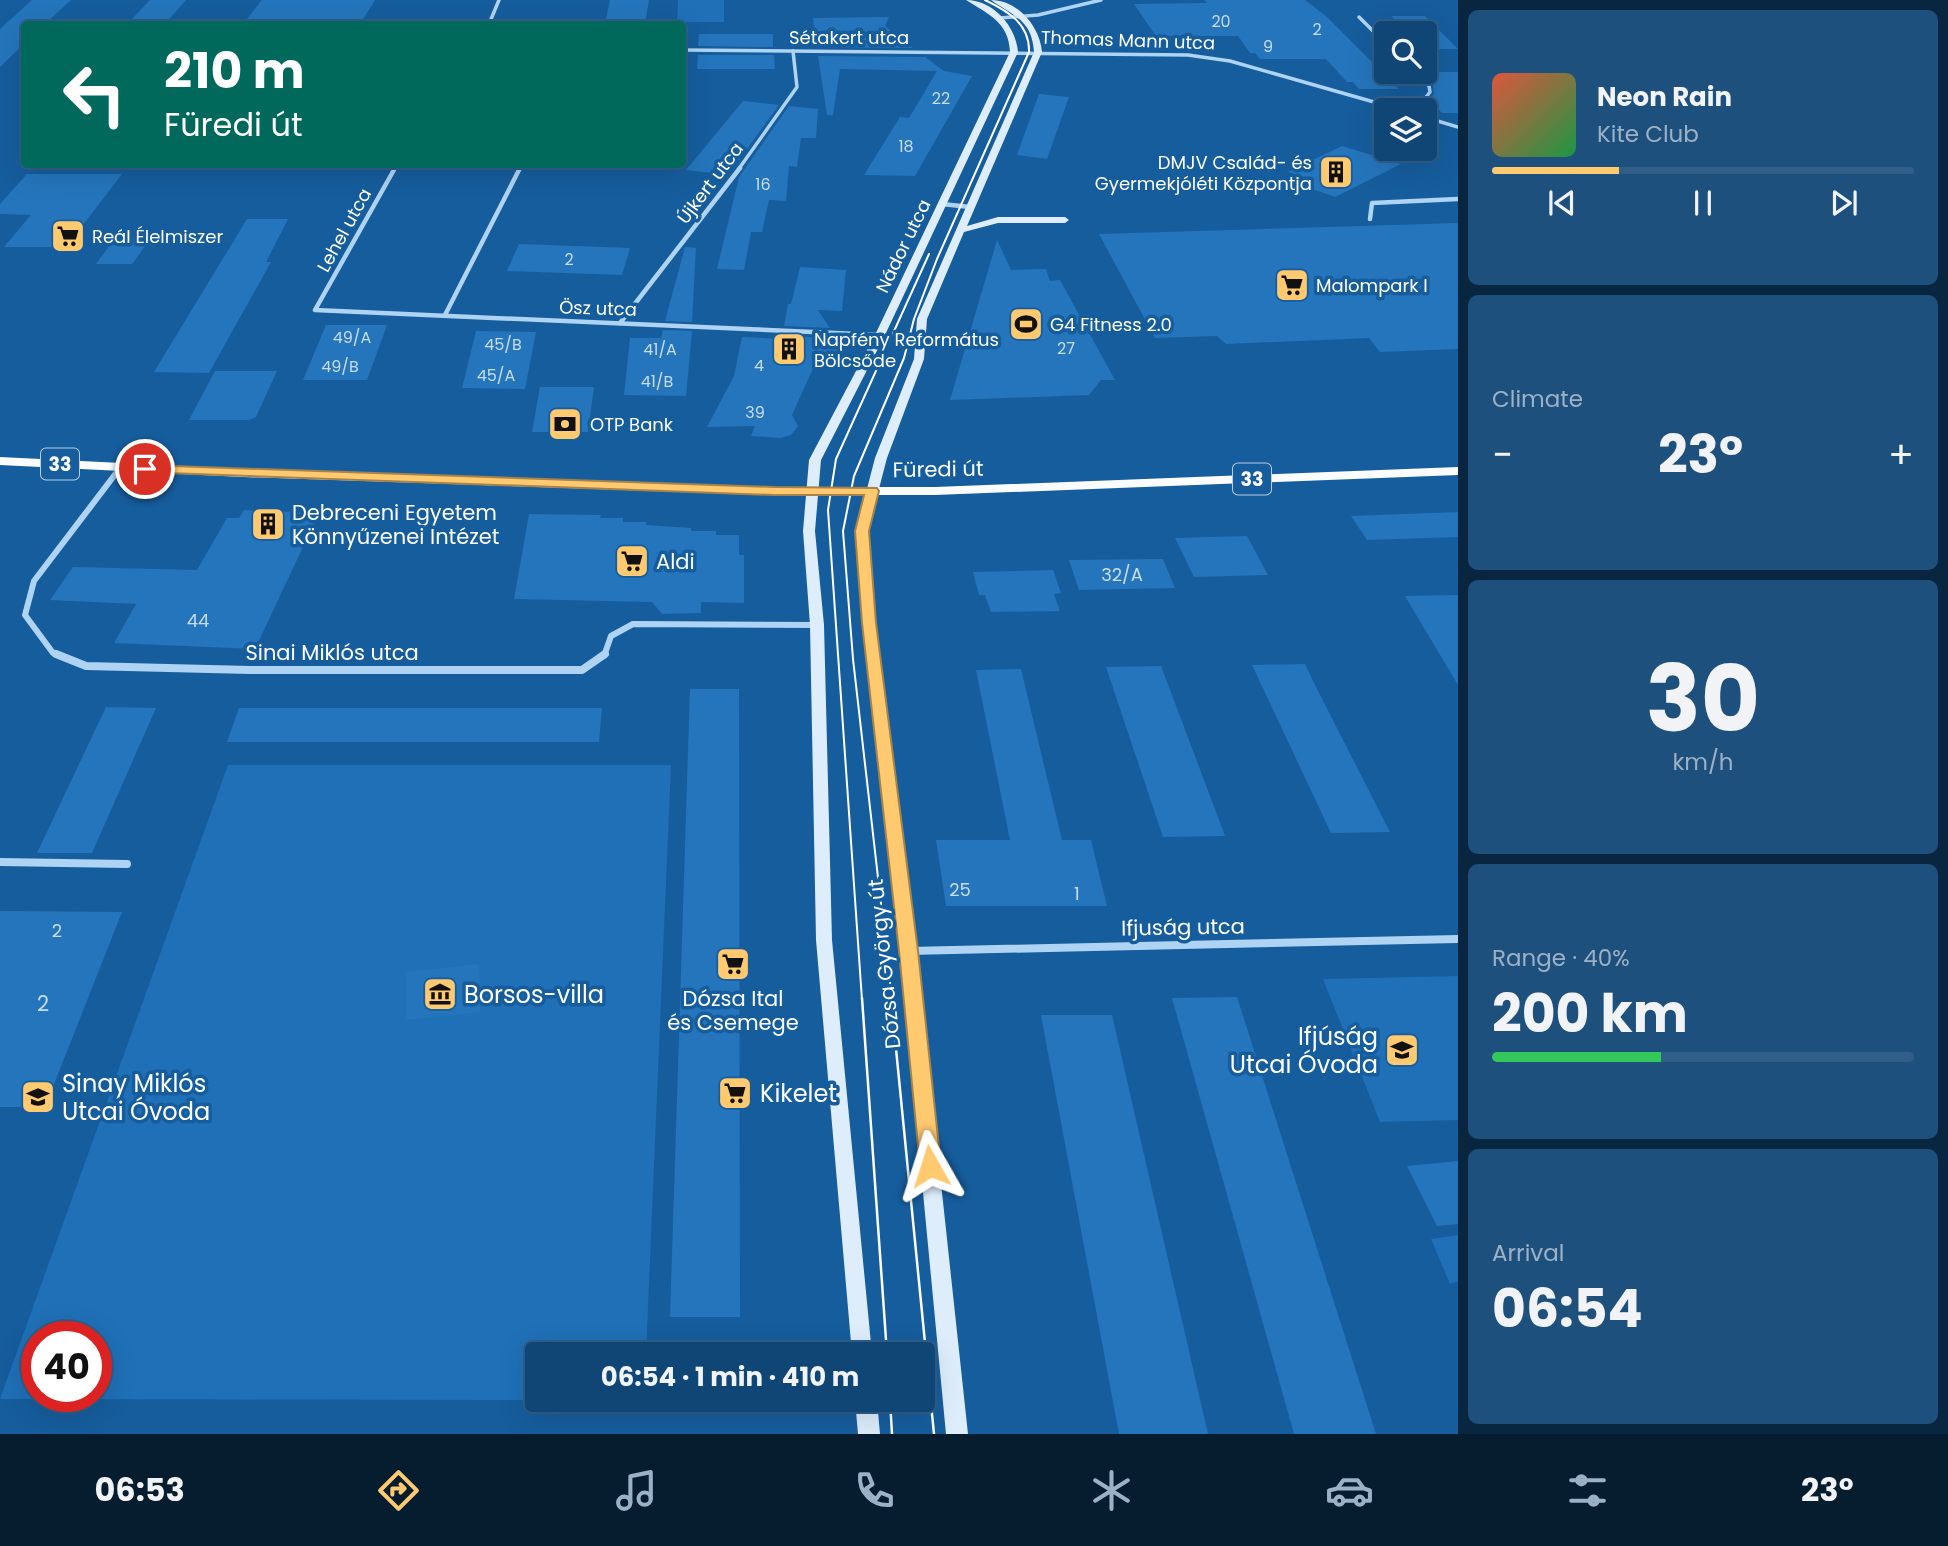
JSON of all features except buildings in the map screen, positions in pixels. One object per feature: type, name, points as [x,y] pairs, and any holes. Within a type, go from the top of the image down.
[{"type":"main road","name":"Füredi út","points":[[0,461],[120,468],[813,491],[1458,471]]},
{"type":"street","points":[[490,21],[499,0]]},
{"type":"street","points":[[969,0],[1000,18],[1015,41],[1014,52]]},
{"type":"street","name":"Thomas Mann utca","points":[[995,0],[1024,17]]},
{"type":"street","points":[[1000,18],[1024,17],[1101,0]]},
{"type":"street","points":[[872,491],[881,458],[919,359],[922,319],[1038,52],[1034,30],[1024,17]]},
{"type":"street","points":[[1359,17],[1374,32]]},
{"type":"street","name":"Sétakert utca","points":[[686,50],[1014,52]]},
{"type":"street","name":"Újkert utca","points":[[620,323],[730,182],[797,87],[793,51]]},
{"type":"street","name":"Thomas Mann utca","points":[[1014,52],[1210,58],[1374,102]]},
{"type":"street","name":"Nádor utca","points":[[813,491],[815,460],[821,444],[880,335],[1014,52]]},
{"type":"street","points":[[1437,121],[1458,127]]},
{"type":"street","name":"Lehel utca","points":[[315,310],[395,168]]},
{"type":"street","points":[[445,315],[520,168]]},
{"type":"street","points":[[1370,219],[1372,203],[1458,199]]},
{"type":"street","points":[[942,204],[970,207]]},
{"type":"street","points":[[961,230],[998,220],[1065,220]]},
{"type":"street","name":"Ösz utca","points":[[315,310],[880,335]]},
{"type":"street","name":"Sinai Miklós utca","points":[[120,468],[34,581],[25,615],[53,653],[86,666],[295,670],[582,670],[604,656],[611,636],[634,624],[817,625]]},
{"type":"street","points":[[813,491],[809,531],[817,625],[824,940],[861,1342]]},
{"type":"street","name":"Dózsa György út","points":[[872,491],[862,531],[869,623],[908,951],[957,1434]]},
{"type":"street","points":[[0,862],[127,864]]},
{"type":"street","name":"Ifjuság utca","points":[[908,951],[1458,939]]},
{"type":"street","points":[[867,1412],[869,1434]]},
{"type":"shaded area","points":[[678,0],[724,0],[724,22],[677,21]]},
{"type":"shaded area","points":[[228,765],[671,765],[647,1342],[525,1342],[525,1400],[112,1399],[112,1321],[28,1321]]},
{"type":"shaded area","name":"Ifjúság Utcai Óvoda","points":[[1458,976],[1458,1120],[1380,1122],[1323,979]]},
{"type":"shaded area","points":[[1458,1235],[1458,1281],[1450,1284],[1431,1239]]},
{"type":"shaded area","points":[[21,1341],[21,1399],[0,1399]]},
{"type":"tram line","points":[[892,1000],[853,659],[843,531],[854,476],[904,358],[914,319],[937,259],[1029,52],[1022,26],[1002,9],[985,0]]},
{"type":"tram line","points":[[862,1000],[828,510],[836,459],[929,254]]},
{"type":"tram line","points":[[862,998],[886,1342]]},
{"type":"tram line","points":[[891,998],[934,1434]]},
{"type":"tram line","points":[[891,1412],[892,1434]]},
{"type":"place","name":"DMJV Család- és Gyermekjóléti Központja","points":[[1336,172]]},
{"type":"place","name":"Reál Élelmiszer","points":[[68,236]]},
{"type":"place","name":"Malompark I","points":[[1292,285]]},
{"type":"place","name":"G4 Fitness 2.0","points":[[1026,324]]},
{"type":"place","name":"Napfény Református Bölcsőde","points":[[789,349]]},
{"type":"place","name":"OTP Bank","points":[[565,424]]},
{"type":"place","name":"Debreceni Egyetem Könnyűzenei Intézet","points":[[268,524]]},
{"type":"place","name":"Aldi","points":[[632,561]]},
{"type":"place","name":"Dózsa Ital és Csemege","points":[[733,964]]},
{"type":"place","name":"Borsos-villa","points":[[440,994]]},
{"type":"place","name":"Ifjúság Utcai Óvoda","points":[[1402,1050]]},
{"type":"place","name":"Kikelet","points":[[735,1093]]},
{"type":"place","name":"Sinay Miklós Utcai Óvoda","points":[[38,1097]]},
{"type":"route","points":[[145,469],[774,491],[872,491],[862,531],[869,623],[908,951],[930,1166]]}]
